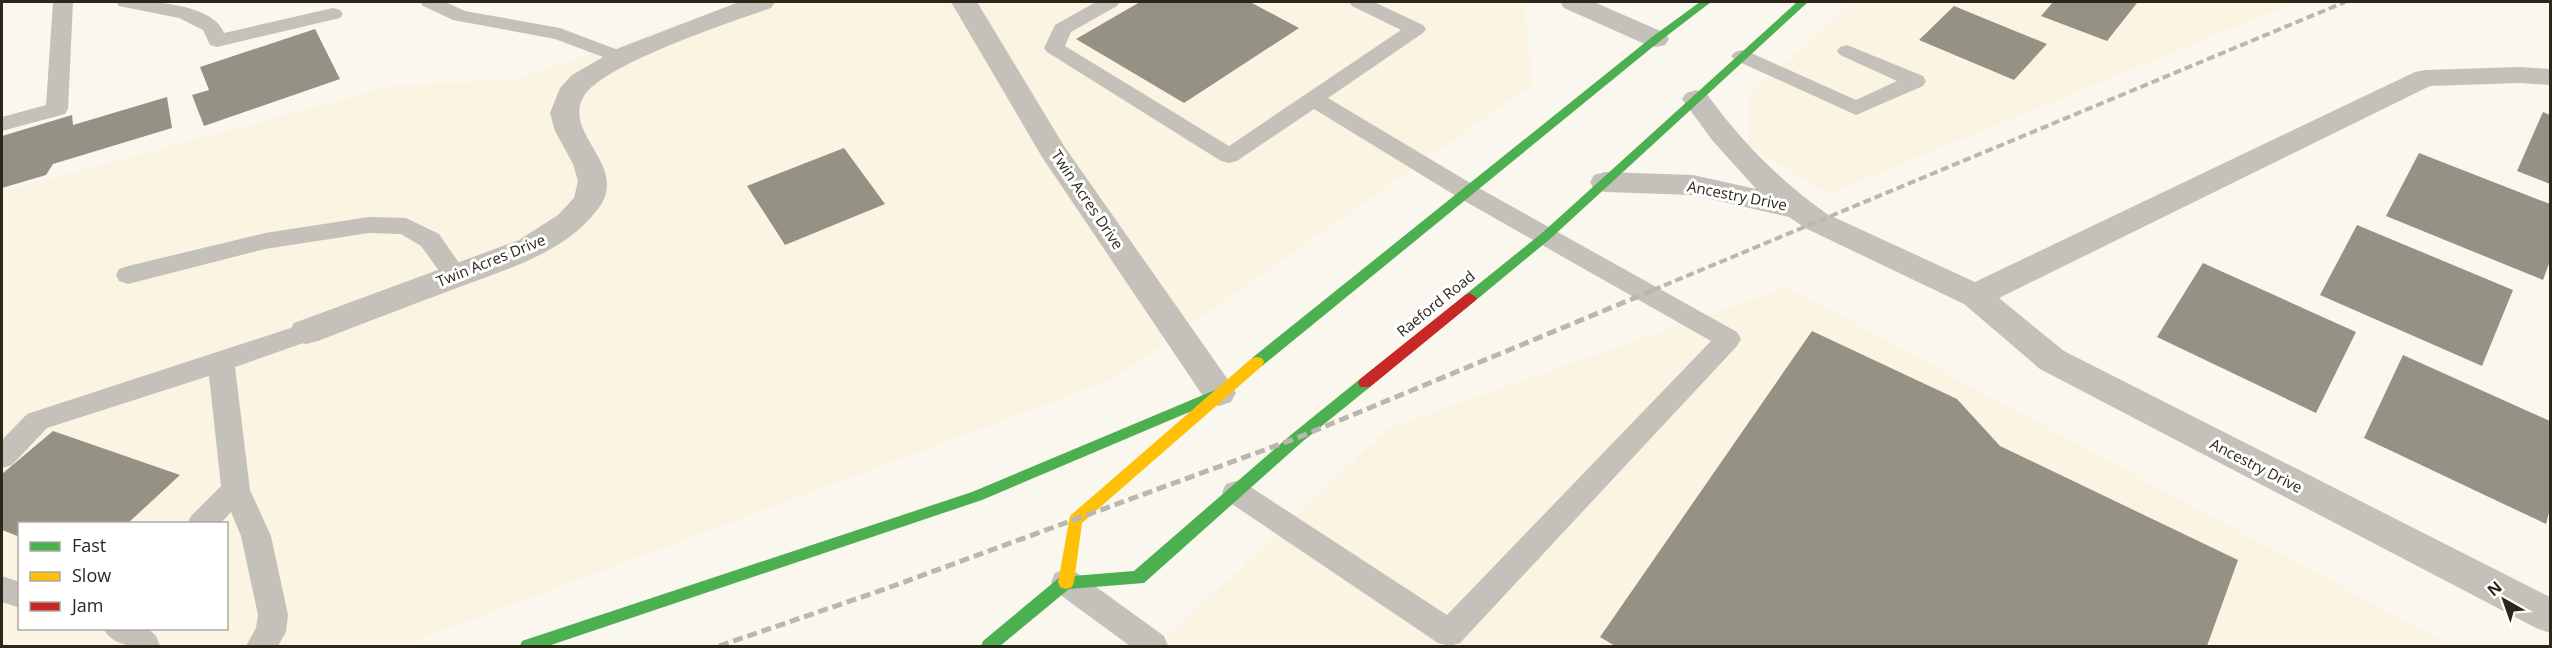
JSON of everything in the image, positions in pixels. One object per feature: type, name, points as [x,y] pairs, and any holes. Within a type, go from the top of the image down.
[{"type":"main road","points":[[989,646],[1066,582],[1075,520],[1219,393],[1469,193],[1656,39],[1706,2]]},
{"type":"main road","name":"Raeford Road","points":[[1066,582],[1138,578],[1297,438],[1546,236],[1803,2]]},
{"type":"main road","points":[[528,646],[977,496],[1219,393]]},
{"type":"street","name":"Twin Acres Drive","points":[[306,332],[530,248],[560,232],[582,212],[593,191],[593,171],[568,128],[564,112],[570,93],[586,76],[620,57],[762,2]]},
{"type":"street","name":"Twin Acres Drive","points":[[964,2],[1052,150],[1219,393]]},
{"type":"street","points":[[1573,2],[1656,39]]},
{"type":"street","points":[[1975,296],[2425,78],[2520,75],[2550,78]]},
{"type":"street","name":"Ancestry Drive","points":[[1696,99],[1718,132],[1744,162],[1796,208],[1816,221],[1975,296],[2052,360],[2550,616]]},
{"type":"street","name":"Ancestry Drive","points":[[1605,182],[1693,185],[1796,208]]},
{"type":"lane","points":[[2,124],[57,109],[63,2]]},
{"type":"lane","points":[[126,2],[185,13],[212,27],[217,41],[333,14]]},
{"type":"lane","points":[[430,2],[460,16],[560,34],[620,57]]},
{"type":"lane","points":[[1110,2],[1062,29],[1054,48],[1229,156],[1416,29],[1359,2]]},
{"type":"lane","points":[[1742,56],[1856,108],[1915,81],[1847,51]]},
{"type":"lane","points":[[1236,492],[1449,633],[1728,339],[1469,193],[1312,98]]},
{"type":"lane","points":[[128,275],[265,241],[369,225],[406,226],[430,240],[456,276]]},
{"type":"lane","points":[[2,457],[37,421],[306,332]]},
{"type":"lane","points":[[221,362],[236,490],[256,536],[273,615],[271,632],[261,646]]},
{"type":"lane","points":[[203,522],[236,490]]},
{"type":"lane","points":[[1066,582],[1153,646]]},
{"type":"lane","points":[[2,589],[18,594]]},
{"type":"lane","points":[[122,630],[140,639],[145,646]]},
{"type":"shaded area","points":[[742,2],[1538,2],[1525,10],[1533,84],[1113,379],[401,646],[2,646],[2,192],[396,85],[514,80]]},
{"type":"shaded area","points":[[1853,2],[2296,2],[1828,194],[1748,145],[1749,95]]},
{"type":"shaded area","points":[[1787,287],[2451,646],[1158,646],[1389,428]]},
{"type":"building","points":[[1140,2],[1250,2],[1299,28],[1184,103],[1076,39]]},
{"type":"building","points":[[2053,2],[2137,3],[2107,41],[2041,16]]},
{"type":"building","points":[[1954,6],[2047,44],[2014,80],[1919,40]]},
{"type":"building","points":[[315,29],[340,79],[204,126],[192,95],[209,90],[200,67]]},
{"type":"building","points":[[167,97],[172,128],[53,164],[46,175],[2,188],[2,136],[72,115],[73,125]]},
{"type":"building","points":[[2543,112],[2550,115],[2550,184],[2517,171]]},
{"type":"building","points":[[844,148],[885,204],[785,245],[747,186]]},
{"type":"building","points":[[2419,153],[2550,204],[2550,261],[2543,280],[2386,216]]},
{"type":"building","points":[[2357,225],[2513,290],[2482,366],[2320,295]]},
{"type":"building","points":[[2203,263],[2356,332],[2316,413],[2157,337]]},
{"type":"building","points":[[1812,331],[1957,399],[2000,446],[2238,560],[2207,646],[1615,646],[1600,637]]},
{"type":"building","points":[[2403,355],[2550,421],[2550,509],[2546,524],[2364,438]]},
{"type":"building","points":[[53,431],[180,475],[129,522],[18,522],[18,536],[2,530],[2,474]]},
{"type":"railway","points":[[1653,290],[2345,2]]},
{"type":"railway","points":[[719,646],[885,589],[1297,438],[1656,289]]},
{"type":"traffic: fast","points":[[1257,362],[1656,39],[1706,2]]},
{"type":"traffic: fast","points":[[1470,298],[1546,236],[1803,2]]},
{"type":"traffic: fast","points":[[989,646],[1066,582],[1138,578],[1297,438],[1365,383]]},
{"type":"traffic: fast","points":[[528,646],[977,496],[1215,395]]},
{"type":"traffic: slow","points":[[1066,582],[1075,520],[1257,362]]},
{"type":"traffic: jam","points":[[1365,383],[1470,298]]}]
